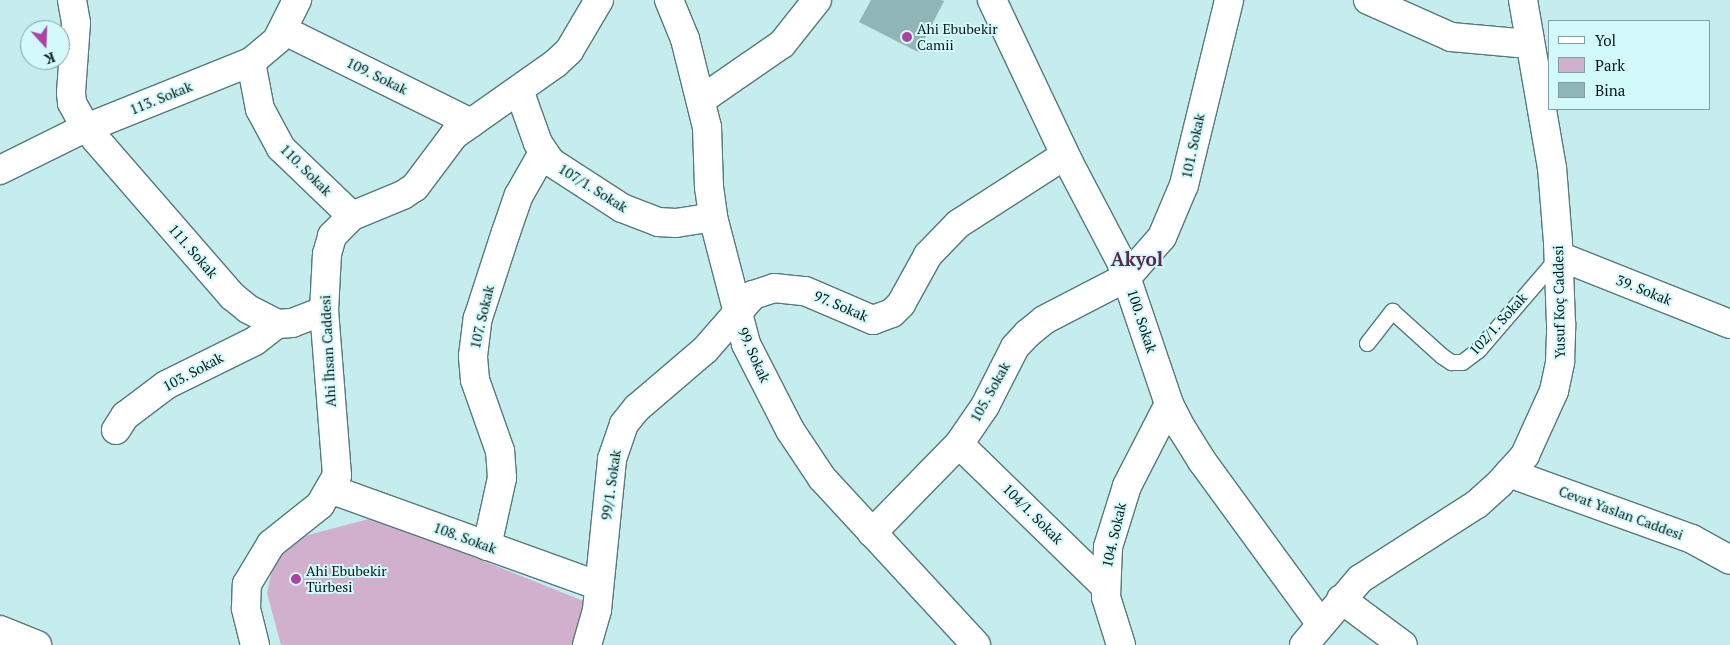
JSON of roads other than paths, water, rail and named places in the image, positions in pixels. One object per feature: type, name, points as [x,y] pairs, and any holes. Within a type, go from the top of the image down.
[{"type":"street","name":"111. Sokak","points":[[72,0],[76,23],[71,93],[86,128],[232,296],[248,309],[277,324]]},
{"type":"street","name":"113. Sokak","points":[[0,170],[86,128],[251,62],[266,51],[283,30],[297,0]]},
{"type":"street","name":"Ahi İhsan Caddesi","points":[[255,645],[246,608],[246,584],[271,544],[305,520],[330,489],[337,475],[324,311],[327,254],[332,236],[352,216],[403,195],[415,187],[454,136],[519,90],[569,51],[599,0]]},
{"type":"street","name":"99. Sokak","points":[[669,0],[685,39],[701,100],[707,127],[709,187],[713,217],[746,344],[790,430],[822,478],[976,645]]},
{"type":"street","points":[[701,100],[782,44],[817,0]]},
{"type":"street","name":"100. Sokak","points":[[992,0],[1065,155],[1127,277],[1169,404],[1202,461],[1321,624]]},
{"type":"street","name":"101. Sokak","points":[[1127,277],[1162,237],[1184,185],[1229,0]]},
{"type":"street","points":[[1368,0],[1451,37],[1529,44]]},
{"type":"street","name":"Yusuf Koç Caddesi","points":[[1304,645],[1341,599],[1360,579],[1387,558],[1477,504],[1509,473],[1525,455],[1541,426],[1554,391],[1560,362],[1559,256],[1552,168],[1529,44],[1523,0]]},
{"type":"street","name":"109. Sokak","points":[[283,30],[471,123]]},
{"type":"street","name":"110. Sokak","points":[[251,62],[260,110],[281,148],[352,216]]},
{"type":"street","points":[[519,90],[543,153]]},
{"type":"street","name":"107/1. Sokak","points":[[543,153],[622,208],[658,222],[676,223],[713,217]]},
{"type":"street","name":"107. Sokak","points":[[487,546],[502,478],[500,451],[475,380],[473,356],[478,318],[519,195],[543,153]]},
{"type":"street","name":"97. Sokak","points":[[737,312],[753,294],[774,288],[805,291],[872,320],[883,318],[901,304],[928,255],[958,224],[1065,155]]},
{"type":"street","name":"39. Sokak","points":[[1559,256],[1730,324]]},
{"type":"street","name":"105. Sokak","points":[[872,532],[959,444],[985,406],[1015,347],[1027,334],[1044,320],[1127,277]]},
{"type":"street","points":[[277,324],[292,323],[324,311]]},
{"type":"street","name":"99/1. Sokak","points":[[587,645],[599,586],[612,459],[624,424],[650,396],[705,350],[737,312]]},
{"type":"street","name":"103. Sokak","points":[[116,430],[140,403],[166,385],[255,341],[277,324]]},
{"type":"street","name":"104. Sokak","points":[[1121,645],[1106,587],[1108,547],[1117,513],[1169,404]]},
{"type":"street","name":"104/1. Sokak","points":[[959,444],[1106,587]]},
{"type":"street","name":"Cevat Yaslan Caddesi","points":[[1509,473],[1692,539],[1730,560]]},
{"type":"street","name":"108. Sokak","points":[[330,489],[599,586]]},
{"type":"street","points":[[1341,599],[1403,645]]},
{"type":"street","points":[[0,630],[37,645]]},
{"type":"lane","name":"102/1. Sokak","points":[[1367,343],[1392,311],[1442,356],[1451,362],[1462,362],[1478,350],[1559,256]]},
{"type":"place","name":"Ahi Ebubekir Camii","points":[[907,37]]},
{"type":"place","name":"Ahi Ebubekir Türbesi","points":[[296,579]]},
{"type":"district","name":"Akyol","points":[[1137,259]]}]
